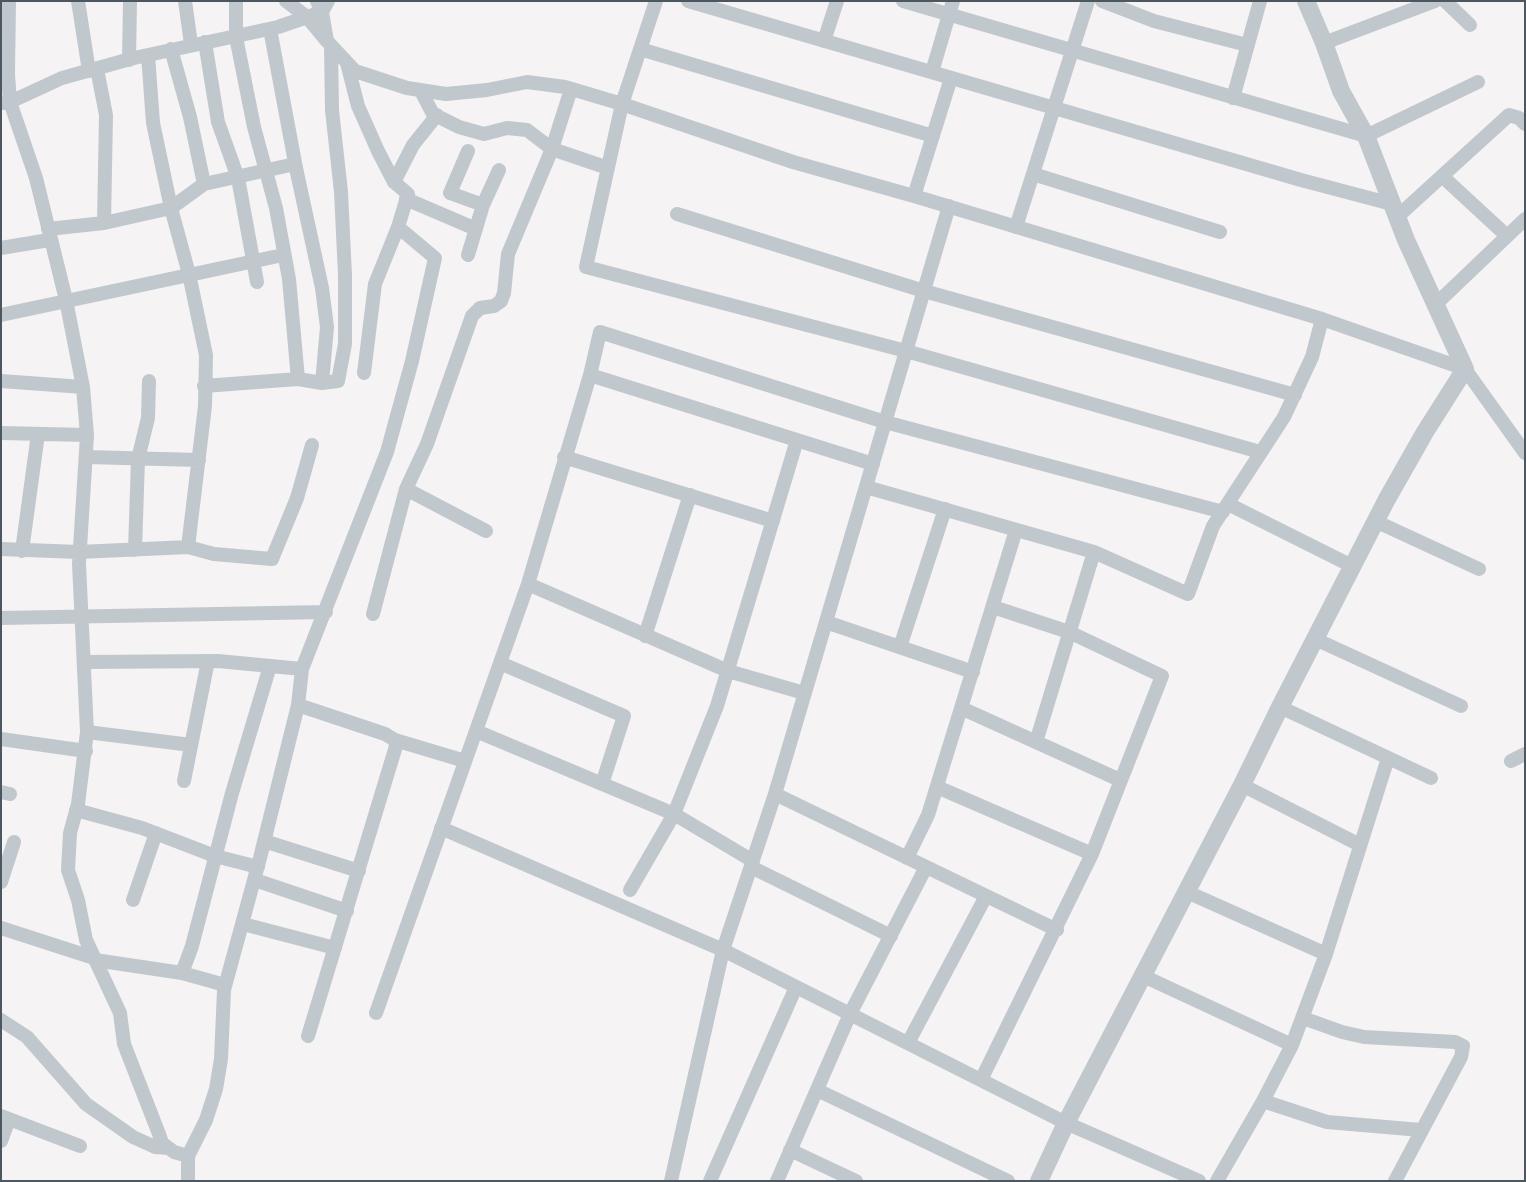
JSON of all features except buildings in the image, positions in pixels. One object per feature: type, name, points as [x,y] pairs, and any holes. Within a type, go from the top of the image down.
[{"type":"street","points":[[9,1],[6,103],[36,178],[66,300],[83,387],[87,435],[80,552],[87,732],[86,751],[70,833],[68,870],[78,900],[86,940],[120,1013],[124,1044],[162,1143],[168,1148]]},
{"type":"street","points":[[78,1],[93,70],[106,115],[104,223]]},
{"type":"street","points":[[129,60],[130,1]]},
{"type":"street","points":[[185,1],[191,44]]},
{"type":"street","points":[[236,1],[236,38],[254,127],[276,208],[290,288],[298,379]]},
{"type":"street","points":[[286,1],[307,17],[355,71],[422,91],[446,94],[487,90],[526,82],[571,89],[622,104],[793,162],[949,206],[1322,319],[1466,369]]},
{"type":"street","points":[[656,1],[622,104],[586,267],[906,351],[1260,452]]},
{"type":"street","points":[[688,1],[1301,180],[1395,211]]},
{"type":"street","points":[[824,41],[837,1]]},
{"type":"street","points":[[903,1],[1366,136],[1478,82]]},
{"type":"street","points":[[932,72],[953,1]]},
{"type":"street","points":[[1016,227],[1088,1]]},
{"type":"street","points":[[1102,1],[1154,21],[1247,45]]},
{"type":"street","points":[[1233,98],[1260,1]]},
{"type":"street","points":[[1306,1],[1324,43],[1341,91],[1366,136],[1395,211],[1435,305],[1466,369],[1525,452]]},
{"type":"street","points":[[1324,43],[1435,1]]},
{"type":"street","points":[[1445,1],[1470,26]]},
{"type":"street","points":[[6,103],[62,78],[191,44],[236,38],[270,29],[307,17],[322,5],[329,43],[332,110],[341,192],[344,248],[345,344],[338,382],[322,383],[298,379],[204,386]]},
{"type":"street","points":[[270,29],[295,164],[322,288],[328,327],[322,383]]},
{"type":"street","points":[[205,42],[218,122],[238,178],[257,282]]},
{"type":"street","points":[[171,49],[190,117],[204,184]]},
{"type":"street","points":[[640,49],[933,136]]},
{"type":"street","points":[[148,55],[153,123],[171,208],[189,274],[206,356],[205,406],[188,547]]},
{"type":"street","points":[[346,62],[358,106],[394,182],[408,194],[398,227],[375,284],[364,373]]},
{"type":"street","points":[[914,196],[951,78]]},
{"type":"street","points":[[373,614],[406,489],[427,444],[472,316],[480,308],[494,306],[500,301],[504,293],[508,254],[552,149],[571,89]]},
{"type":"street","points":[[422,91],[433,114],[459,127],[484,134],[507,128],[527,130],[552,149],[608,168]]},
{"type":"street","points":[[394,182],[413,144],[437,115]]},
{"type":"street","points":[[1395,211],[1442,176],[1509,116],[1519,118],[1525,124]]},
{"type":"street","points":[[468,151],[450,193],[484,206]]},
{"type":"street","points":[[1,248],[49,234],[171,208],[204,184],[295,164]]},
{"type":"street","points":[[468,255],[498,170]]},
{"type":"street","points":[[1033,174],[1220,232]]},
{"type":"street","points":[[1442,176],[1507,236]]},
{"type":"street","points":[[406,199],[476,229]]},
{"type":"street","points":[[673,1180],[723,950],[775,794],[949,206]]},
{"type":"street","points":[[677,214],[924,291],[1295,394]]},
{"type":"street","points":[[1435,305],[1525,219]]},
{"type":"street","points":[[188,1181],[188,1156],[206,1120],[216,1089],[221,1059],[225,985],[256,874],[298,704],[302,669],[326,612],[387,452],[412,361],[435,258],[398,227]]},
{"type":"street","points":[[1,315],[283,255]]},
{"type":"street","points":[[866,487],[1094,552],[1188,594],[1213,526],[1284,417],[1312,356],[1322,319]]},
{"type":"street","points":[[376,1012],[528,584],[564,457],[590,375],[600,332],[885,422],[1225,508],[1352,566]]},
{"type":"street","points":[[1039,1181],[1066,1123],[1242,785],[1375,521],[1425,432],[1466,369]]},
{"type":"street","points":[[590,375],[873,464]]},
{"type":"street","points":[[1,381],[83,387]]},
{"type":"street","points":[[135,550],[138,459],[148,418],[149,381]]},
{"type":"street","points":[[1,433],[87,435]]},
{"type":"street","points":[[22,551],[38,434]]},
{"type":"street","points":[[630,890],[674,814],[717,706],[797,440]]},
{"type":"street","points":[[1,549],[80,552],[188,547],[214,554],[272,559],[296,498],[312,444]]},
{"type":"street","points":[[86,457],[199,460]]},
{"type":"street","points":[[564,457],[773,521]]},
{"type":"street","points":[[406,489],[486,531]]},
{"type":"street","points":[[645,636],[690,495]]},
{"type":"street","points":[[900,647],[945,509]]},
{"type":"street","points":[[1375,521],[1479,569]]},
{"type":"street","points":[[907,858],[928,815],[1016,530]]},
{"type":"street","points":[[1036,742],[1094,552]]},
{"type":"street","points":[[528,584],[728,671],[804,693]]},
{"type":"street","points":[[980,1080],[1092,854],[1162,676],[1069,632],[993,606]]},
{"type":"street","points":[[1,618],[326,612]]},
{"type":"street","points":[[826,622],[973,672]]},
{"type":"street","points":[[1315,639],[1461,706]]},
{"type":"street","points":[[85,662],[208,661],[302,669]]},
{"type":"street","points":[[184,782],[208,661]]},
{"type":"street","points":[[500,663],[624,716],[602,784]]},
{"type":"street","points":[[182,973],[192,946],[215,856],[270,666]]},
{"type":"street","points":[[298,704],[385,734],[395,740],[465,761]]},
{"type":"street","points":[[1280,707],[1431,778]]},
{"type":"street","points":[[961,708],[1120,780]]},
{"type":"street","points":[[476,731],[674,814],[752,864],[891,936]]},
{"type":"street","points":[[87,732],[191,745]]},
{"type":"street","points":[[1,739],[86,751]]},
{"type":"street","points":[[308,1036],[395,753],[395,740]]},
{"type":"street","points":[[1511,761],[1525,754]]},
{"type":"street","points":[[1217,1181],[1263,1101],[1292,1045],[1326,954],[1388,758]]},
{"type":"street","points":[[1242,785],[1360,845]]},
{"type":"street","points":[[937,787],[1092,854]]},
{"type":"street","points":[[775,794],[1056,930]]},
{"type":"street","points":[[76,810],[156,833],[347,910]]},
{"type":"street","points":[[441,828],[723,950],[1066,1123],[1198,1181]]},
{"type":"street","points":[[133,900],[156,833]]},
{"type":"street","points":[[264,841],[359,871]]},
{"type":"street","points":[[1,882],[14,842]]},
{"type":"street","points":[[777,1181],[850,1014],[926,867]]},
{"type":"street","points":[[1187,892],[1326,954]]},
{"type":"street","points":[[908,1043],[986,896]]},
{"type":"street","points":[[243,924],[335,948]]},
{"type":"street","points":[[1,928],[95,959],[182,973],[225,985]]},
{"type":"street","points":[[1142,975],[1292,1045]]},
{"type":"street","points":[[710,1181],[796,987]]},
{"type":"street","points":[[1302,1018],[1359,1036],[1455,1042],[1463,1046],[1461,1057],[1421,1130],[1396,1181]]},
{"type":"street","points":[[1,1020],[27,1037],[86,1104],[133,1137],[155,1147],[168,1148],[188,1156]]},
{"type":"street","points":[[817,1090],[1008,1181]]},
{"type":"street","points":[[1263,1101],[1327,1122],[1421,1130]]},
{"type":"street","points":[[1,1141],[5,1118],[80,1146]]},
{"type":"street","points":[[790,1150],[851,1180]]}]
